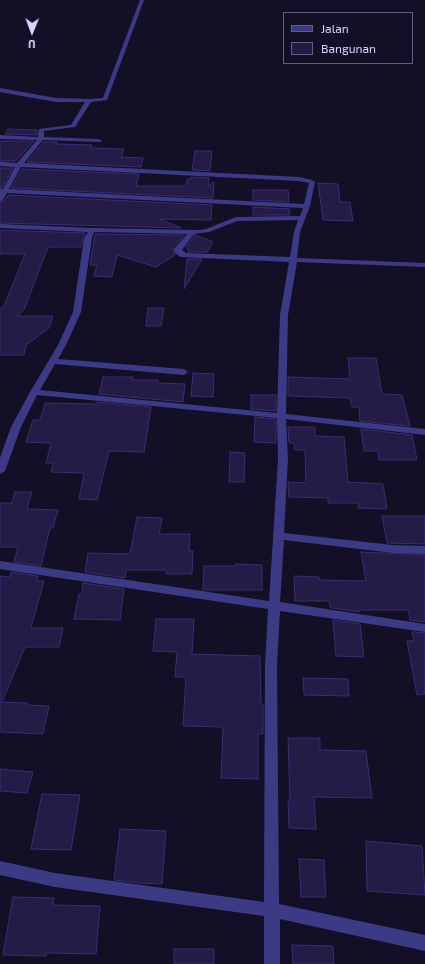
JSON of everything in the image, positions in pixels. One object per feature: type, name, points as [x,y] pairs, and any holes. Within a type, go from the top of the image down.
[{"type":"street","points":[[0,90],[56,100],[88,102],[105,99],[142,0]]},
{"type":"street","points":[[0,200],[2,191],[19,166],[41,139],[41,130],[73,126],[88,102]]},
{"type":"street","points":[[0,137],[99,141]]},
{"type":"street","points":[[0,164],[299,179],[312,182],[307,206],[301,218],[297,232],[284,315],[282,460],[272,665],[272,964]]},
{"type":"street","points":[[2,191],[307,206]]},
{"type":"street","points":[[0,226],[192,232],[207,231],[236,219],[301,218]]},
{"type":"street","points":[[0,471],[16,427],[34,392],[53,361],[77,312],[87,244],[92,230]]},
{"type":"street","points":[[192,232],[178,249],[178,251],[184,255],[294,258],[425,265]]},
{"type":"street","points":[[53,361],[184,372]]},
{"type":"street","points":[[34,392],[282,416],[425,432]]},
{"type":"street","points":[[278,536],[393,549],[425,550]]},
{"type":"street","points":[[0,565],[275,607],[425,628]]},
{"type":"street","points":[[0,868],[55,880],[272,910],[425,943]]},
{"type":"building","points":[[8,129],[37,130],[37,135],[5,134]]},
{"type":"building","points":[[1,141],[34,141],[16,161],[0,161]]},
{"type":"building","points":[[44,142],[57,142],[56,144],[92,145],[91,148],[124,149],[121,157],[143,158],[141,167],[27,162]]},
{"type":"building","points":[[195,151],[212,151],[210,171],[192,170]]},
{"type":"building","points":[[0,168],[13,168],[2,188],[0,188]]},
{"type":"building","points":[[22,169],[139,174],[136,186],[186,186],[187,179],[191,179],[191,177],[209,178],[208,186],[214,182],[213,198],[11,188]]},
{"type":"building","points":[[318,183],[338,184],[340,202],[350,202],[353,221],[323,220]]},
{"type":"building","points":[[253,190],[288,190],[289,202],[253,200]]},
{"type":"building","points":[[8,195],[212,205],[211,220],[160,219],[181,228],[0,223],[0,203],[3,202]]},
{"type":"building","points":[[253,207],[289,209],[290,215],[253,215]]},
{"type":"building","points":[[0,230],[85,233],[81,247],[48,247],[24,310],[17,316],[53,316],[49,328],[26,345],[24,355],[0,355],[0,309],[4,306],[25,254],[0,254]]},
{"type":"building","points":[[95,234],[184,235],[173,248],[175,255],[156,267],[117,255],[112,277],[94,276],[97,265],[90,265]]},
{"type":"building","points":[[195,235],[213,242],[207,252],[188,252],[188,245],[186,247]]},
{"type":"building","points":[[187,259],[202,259],[184,289]]},
{"type":"building","points":[[148,308],[164,308],[161,326],[146,326]]},
{"type":"building","points":[[348,358],[376,358],[382,394],[402,395],[410,426],[360,421],[359,407],[352,407],[350,398],[288,396],[288,377],[350,379]]},
{"type":"building","points":[[193,373],[214,374],[213,397],[191,396]]},
{"type":"building","points":[[103,377],[133,377],[132,380],[158,380],[158,383],[185,384],[183,402],[99,394]]},
{"type":"building","points":[[251,395],[276,395],[276,411],[251,409]]},
{"type":"building","points":[[97,402],[151,407],[144,452],[109,451],[97,500],[79,499],[84,473],[51,472],[53,463],[46,463],[51,443],[26,442],[33,420],[40,420],[45,403],[96,404]]},
{"type":"building","points":[[255,417],[276,419],[276,443],[254,442]]},
{"type":"building","points":[[288,427],[315,427],[315,436],[344,437],[348,482],[383,484],[387,509],[358,508],[358,503],[328,503],[328,498],[289,497],[288,482],[306,483],[305,450],[295,450],[294,443],[289,443]]},
{"type":"building","points":[[361,429],[412,435],[417,460],[379,460],[378,451],[364,451]]},
{"type":"building","points":[[230,452],[245,453],[244,482],[229,482]]},
{"type":"building","points":[[15,492],[32,492],[27,509],[58,510],[53,528],[50,528],[41,566],[14,562],[18,547],[0,547],[0,503],[12,503]]},
{"type":"building","points":[[382,516],[425,516],[425,544],[387,543]]},
{"type":"building","points":[[137,517],[162,518],[159,534],[190,534],[189,551],[193,551],[192,574],[166,574],[166,570],[126,570],[125,578],[85,572],[88,553],[130,554]]},
{"type":"building","points":[[361,552],[425,555],[425,622],[410,620],[408,610],[359,610],[359,612],[332,608],[330,607],[329,601],[295,601],[294,576],[319,577],[319,580],[366,581]]},
{"type":"building","points":[[236,564],[262,565],[262,590],[203,590],[204,566],[236,566]]},
{"type":"building","points":[[11,572],[38,576],[37,581],[44,581],[31,628],[63,628],[59,647],[25,647],[2,702],[49,706],[43,734],[0,732],[0,576],[10,577]]},
{"type":"building","points":[[83,583],[124,589],[120,620],[74,619],[79,594],[82,594]]},
{"type":"building","points":[[156,619],[194,619],[192,654],[260,656],[263,734],[258,734],[258,779],[221,778],[223,727],[183,726],[186,677],[175,677],[177,652],[153,651]]},
{"type":"building","points":[[333,620],[360,624],[364,657],[336,656]]},
{"type":"building","points":[[412,632],[425,633],[425,694],[417,695],[407,641],[414,641]]},
{"type":"building","points":[[303,678],[348,679],[349,696],[304,695]]},
{"type":"building","points":[[288,738],[320,738],[320,750],[366,751],[372,798],[314,797],[316,829],[289,828],[288,800],[290,800]]},
{"type":"building","points":[[0,769],[33,772],[27,793],[0,791]]},
{"type":"building","points":[[42,794],[80,795],[71,850],[31,849]]},
{"type":"building","points":[[120,829],[166,831],[162,884],[114,880]]},
{"type":"building","points":[[366,841],[422,846],[425,895],[367,891]]},
{"type":"building","points":[[299,859],[324,860],[326,897],[301,897]]},
{"type":"building","points":[[13,897],[54,898],[53,905],[100,906],[96,954],[46,953],[46,956],[3,955]]},
{"type":"building","points":[[292,945],[333,946],[334,964],[293,964]]},
{"type":"building","points":[[174,949],[214,949],[214,964],[174,964]]}]
